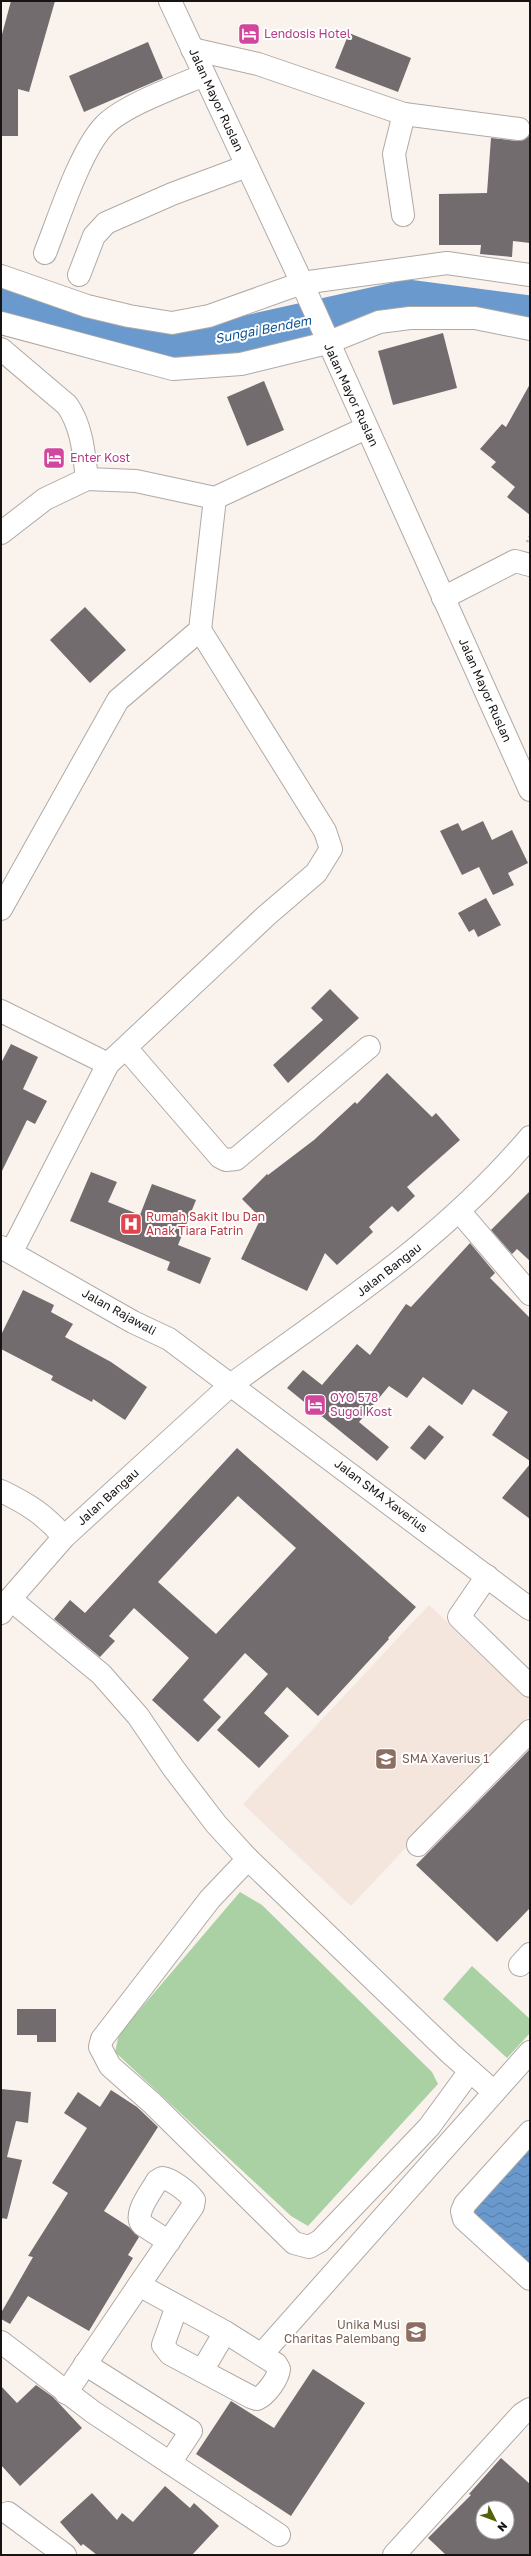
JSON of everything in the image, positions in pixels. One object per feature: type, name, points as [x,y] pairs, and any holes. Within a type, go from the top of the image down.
[{"type":"street","name":"Jalan Mayor Ruslan","points":[[170,1],[302,286],[530,790]]},
{"type":"street","points":[[192,50],[258,64],[404,114],[519,129]]},
{"type":"street","points":[[45,253],[90,143],[104,126],[119,114],[140,103],[204,75]]},
{"type":"street","points":[[403,216],[394,154],[404,114]]},
{"type":"street","points":[[79,275],[94,236],[106,223],[172,194],[247,166]]},
{"type":"street","points":[[1,276],[88,306],[129,316],[172,323],[209,316],[302,286],[447,263],[530,276]]},
{"type":"street","points":[[1,323],[173,369],[241,364],[380,322],[410,318],[475,318],[530,329]]},
{"type":"street","points":[[1,348],[67,405],[73,414],[82,443],[87,479]]},
{"type":"street","points":[[1,533],[45,499],[87,479],[136,481],[215,498],[366,428]]},
{"type":"street","points":[[6,1249],[108,1064],[267,915],[316,873],[331,849],[325,831],[200,630],[215,498]]},
{"type":"street","points":[[443,598],[515,561],[530,565]]},
{"type":"street","points":[[1,909],[118,700],[200,630]]},
{"type":"street","points":[[1,1011],[108,1064]]},
{"type":"street","points":[[126,1048],[220,1157],[226,1160],[236,1160],[369,1047]]},
{"type":"street","name":"Jalan Bangau","points":[[6,1606],[64,1537],[228,1388],[362,1293],[416,1251],[509,1162],[530,1137]]},
{"type":"street","points":[[459,1211],[530,1294]]},
{"type":"street","name":"Jalan Rajawali","points":[[6,1249],[133,1322],[162,1350],[228,1388]]},
{"type":"street","name":"Jalan SMA Xaverius","points":[[228,1388],[257,1403],[530,1610]]},
{"type":"street","points":[[1,1491],[33,1507],[46,1517],[64,1537]]},
{"type":"street","points":[[487,1576],[459,1617],[530,1686]]},
{"type":"street","points":[[6,1606],[101,1674],[138,1716],[174,1770],[216,1824],[248,1859],[470,2071],[494,2092]]},
{"type":"street","points":[[418,1845],[530,1731]]},
{"type":"street","points":[[248,1859],[210,1899],[102,2039],[100,2047],[110,2066],[152,2103],[294,2243],[309,2247],[320,2241],[429,2127],[470,2071]]},
{"type":"street","points":[[262,2354],[530,2052]]},
{"type":"street","points":[[530,2132],[465,2204],[462,2211],[464,2219],[530,2279]]},
{"type":"street","points":[[66,2393],[169,2242]]},
{"type":"street","points":[[139,2285],[225,2332],[276,2364],[279,2369],[279,2374],[263,2396],[257,2399],[202,2372],[170,2354],[163,2345],[177,2306]]},
{"type":"street","points":[[202,2372],[225,2332]]},
{"type":"street","points":[[1,2342],[66,2393],[93,2412],[279,2534]]},
{"type":"street","points":[[85,2364],[190,2431],[170,2463]]},
{"type":"street","points":[[394,2555],[512,2426],[530,2409]]},
{"type":"street","points":[[8,2513],[65,2555]]},
{"type":"shaded area","name":"SMA Xaverius 1","points":[[429,1605],[530,1700],[530,1715],[351,1906],[243,1804]]},
{"type":"green space","points":[[240,1892],[262,1905],[432,2072],[438,2084],[308,2226],[291,2216],[115,2052],[119,2034]]},
{"type":"green space","points":[[472,1966],[530,2019],[530,2033],[507,2058],[443,1999]]},
{"type":"water","points":[[530,2146],[530,2269],[469,2213]]},
{"type":"building","points":[[11,1],[55,1],[29,92],[18,89],[18,136],[1,136],[1,38]]},
{"type":"building","points":[[349,33],[411,58],[398,92],[335,68]]},
{"type":"building","points":[[148,42],[163,78],[84,112],[69,76]]},
{"type":"building","points":[[530,135],[530,243],[513,241],[512,257],[480,254],[481,245],[439,245],[439,194],[487,193],[491,138],[518,141],[524,140]]},
{"type":"building","points":[[443,333],[457,388],[393,405],[378,351]]},
{"type":"building","points":[[264,381],[284,430],[247,446],[227,397]]},
{"type":"building","points":[[530,384],[530,515],[507,497],[515,487],[491,467],[496,462],[480,449],[502,424],[506,427]]},
{"type":"building","points":[[85,607],[126,650],[90,683],[50,640]]},
{"type":"building","points":[[483,821],[492,840],[512,830],[528,863],[508,873],[514,885],[493,895],[479,867],[462,875],[440,831],[458,823],[462,831]]},
{"type":"building","points":[[486,898],[501,925],[478,937],[474,929],[469,932],[458,913]]},
{"type":"building","points":[[330,989],[359,1018],[288,1083],[273,1065],[323,1020],[311,1008]]},
{"type":"building","points":[[11,1044],[38,1057],[23,1089],[47,1101],[35,1124],[27,1120],[1,1173],[1,1063]]},
{"type":"building","points":[[387,1073],[432,1117],[436,1113],[460,1140],[407,1187],[415,1196],[398,1212],[392,1206],[369,1227],[373,1232],[337,1265],[325,1253],[307,1291],[241,1259],[261,1218],[242,1199],[267,1174],[268,1175],[314,1140],[355,1102],[357,1104]]},
{"type":"building","points":[[91,1172],[117,1182],[108,1202],[140,1215],[152,1184],[196,1200],[178,1245],[211,1258],[200,1284],[167,1270],[170,1262],[70,1221]]},
{"type":"building","points":[[530,1191],[530,1261],[517,1249],[512,1254],[491,1230]]},
{"type":"building","points":[[470,1243],[495,1273],[490,1278],[530,1318],[530,1461],[492,1435],[508,1412],[473,1389],[462,1405],[423,1377],[407,1398],[389,1386],[359,1422],[389,1447],[377,1461],[287,1388],[303,1370],[322,1385],[357,1344],[370,1355],[406,1304],[411,1307]]},
{"type":"building","points":[[23,1290],[54,1305],[51,1312],[73,1324],[65,1337],[111,1362],[147,1387],[125,1420],[93,1399],[92,1402],[51,1380],[53,1376],[1,1349],[1,1335]]},
{"type":"building","points":[[429,1425],[444,1437],[425,1460],[410,1448]]},
{"type":"building","points":[[237,1448],[416,1607],[388,1638],[389,1639],[318,1716],[287,1687],[264,1713],[289,1736],[259,1768],[217,1730],[268,1674],[245,1653],[203,1700],[221,1717],[198,1742],[152,1700],[189,1658],[134,1608],[109,1636],[115,1641],[100,1657],[54,1619],[70,1600],[85,1613]],"holes":[[[238,1496],[296,1548],[216,1634],[158,1582]]]},
{"type":"building","points":[[530,1464],[530,1519],[502,1498]]},
{"type":"building","points":[[530,1749],[530,1908],[497,1942],[416,1865]]},
{"type":"building","points":[[17,2009],[56,2009],[56,2042],[37,2042],[37,2035],[17,2035]]},
{"type":"building","points":[[1,2089],[31,2092],[28,2123],[16,2121],[7,2157],[22,2160],[7,2219],[1,2218]]},
{"type":"building","points":[[111,2090],[137,2107],[158,2127],[104,2211],[129,2227],[139,2237],[128,2255],[133,2258],[89,2331],[28,2296],[10,2324],[1,2319],[1,2313],[33,2257],[28,2256],[68,2193],[52,2183],[87,2128],[64,2113],[78,2092],[100,2107]]},
{"type":"building","points":[[313,2369],[365,2403],[291,2516],[196,2454],[231,2401],[274,2428]]},
{"type":"building","points":[[36,2385],[53,2397],[82,2428],[20,2486],[1,2465],[1,2386],[17,2403]]},
{"type":"building","points":[[501,2458],[530,2484],[530,2555],[446,2555],[428,2538],[471,2495],[469,2494]]},
{"type":"building","points":[[165,2486],[190,2508],[194,2503],[219,2526],[192,2555],[97,2555],[83,2544],[81,2546],[60,2522],[92,2493],[117,2520],[122,2513],[133,2522]]},
{"type":"waterway","name":"Sungai Bendem","points":[[1,299],[157,347],[233,337],[408,298],[530,314]]},
{"type":"place","name":"Lendosis Hotel","points":[[249,34]]},
{"type":"place","name":"Enter Kost","points":[[54,458]]},
{"type":"place","name":"Rumah Sakit Ibu Dan Anak Tiara Fatrin","points":[[131,1224]]},
{"type":"place","name":"OYO 578 Sugoi Kost","points":[[315,1405]]},
{"type":"place","name":"SMA Xaverius 1","points":[[386,1759]]},
{"type":"place","name":"Unika Musi Charitas Palembang","points":[[416,2332]]}]
